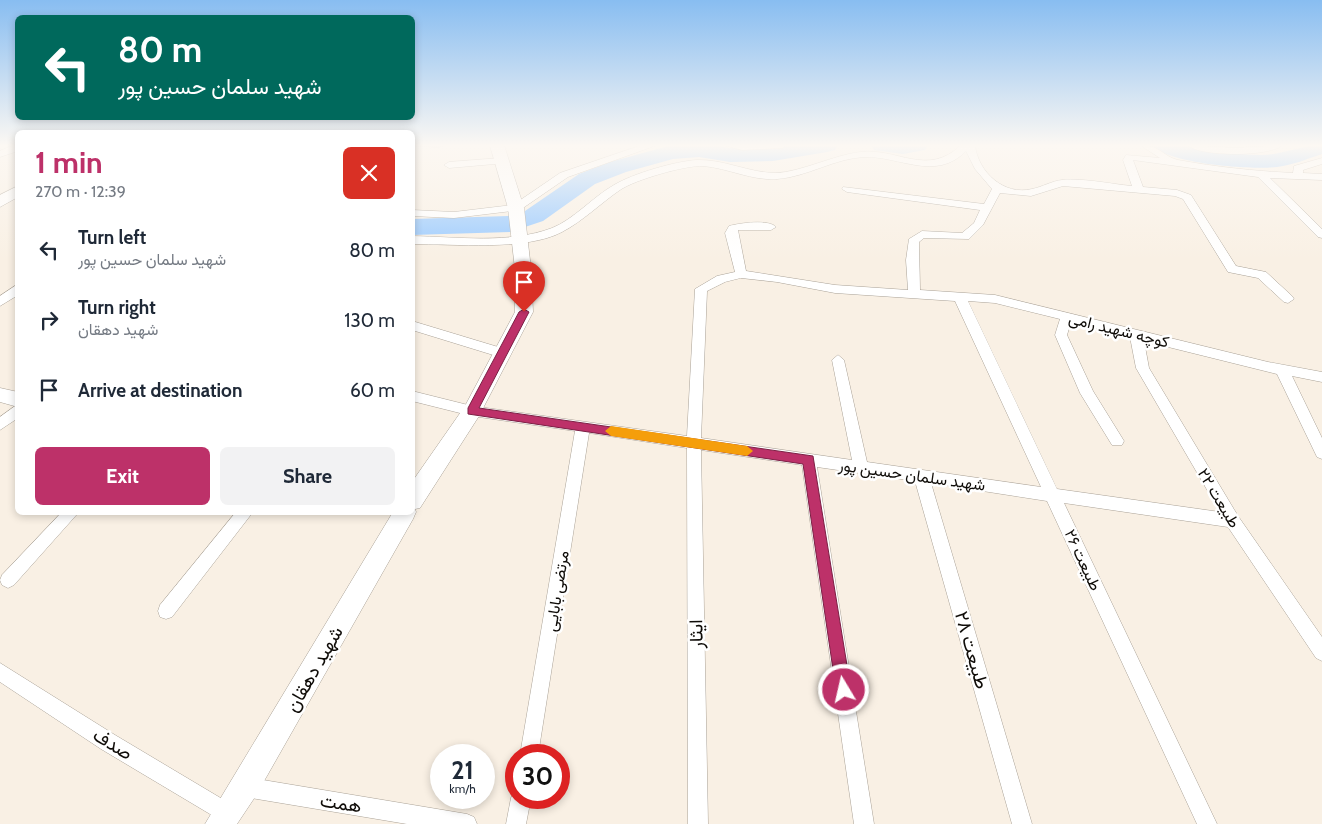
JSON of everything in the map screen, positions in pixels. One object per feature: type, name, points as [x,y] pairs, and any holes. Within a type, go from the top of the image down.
[{"type":"street","points":[[415,496],[472,411],[524,312],[521,238],[516,208],[509,183]]},
{"type":"street","points":[[415,213],[454,215],[516,208],[552,183]]},
{"type":"street","points":[[415,240],[536,237],[558,230],[619,186],[626,183]]},
{"type":"street","points":[[992,183],[997,190],[1018,193],[1032,193],[1061,183]]},
{"type":"street","points":[[1069,183],[1177,192],[1187,197],[1228,266],[1240,272],[1262,275],[1288,299]]},
{"type":"street","points":[[1136,183],[1138,188]]},
{"type":"street","points":[[1270,183],[1322,235]]},
{"type":"street","points":[[847,189],[988,208]]},
{"type":"street","points":[[772,227],[742,226],[733,228],[731,233],[741,274],[777,278],[835,289],[914,295],[912,260],[914,241],[922,234],[965,237],[978,225],[997,190]]},
{"type":"street","points":[[0,202],[15,192]]},
{"type":"street","name":"ایثار","points":[[698,824],[694,443],[701,289],[721,278],[741,274]]},
{"type":"street","points":[[0,302],[15,290]]},
{"type":"street","name":"کوچه شهید رامی","points":[[914,295],[995,299],[1282,370],[1322,376]]},
{"type":"street","name":"طبیعت ۲۶","points":[[959,296],[1207,824]]},
{"type":"street","points":[[1067,317],[1061,335],[1087,393],[1117,442]]},
{"type":"street","points":[[415,326],[503,353]]},
{"type":"street","name":"طبیعت ۲۲","points":[[1136,334],[1143,368],[1233,521],[1322,652]]},
{"type":"street","points":[[838,360],[861,467]]},
{"type":"street","points":[[1282,370],[1322,454]]},
{"type":"street","points":[[0,396],[15,399]]},
{"type":"street","name":"شهید سلمان حسین پور","points":[[415,397],[472,411],[1233,521]]},
{"type":"street","points":[[0,426],[15,412]]},
{"type":"street","name":"مرتضی بابایی","points":[[531,744],[584,427]]},
{"type":"street","points":[[809,460],[864,824]]},
{"type":"street","name":"طبیعت ۲۸","points":[[921,476],[1022,824]]},
{"type":"street","points":[[8,580],[69,515]]},
{"type":"street","points":[[166,611],[244,515]]},
{"type":"street","name":"شهید دهقان","points":[[224,819],[245,787],[403,515]]},
{"type":"street","name":"صدف","points":[[0,672],[224,819]]},
{"type":"street","name":"همت","points":[[245,787],[467,824]]},
{"type":"street","points":[[516,824],[519,809]]},
{"type":"waterway","points":[[415,227],[510,224],[534,216],[581,183]]},
{"type":"slow traffic","points":[[611,431],[747,451]]},
{"type":"route","points":[[524,312],[472,411],[809,460],[844,690]]}]
